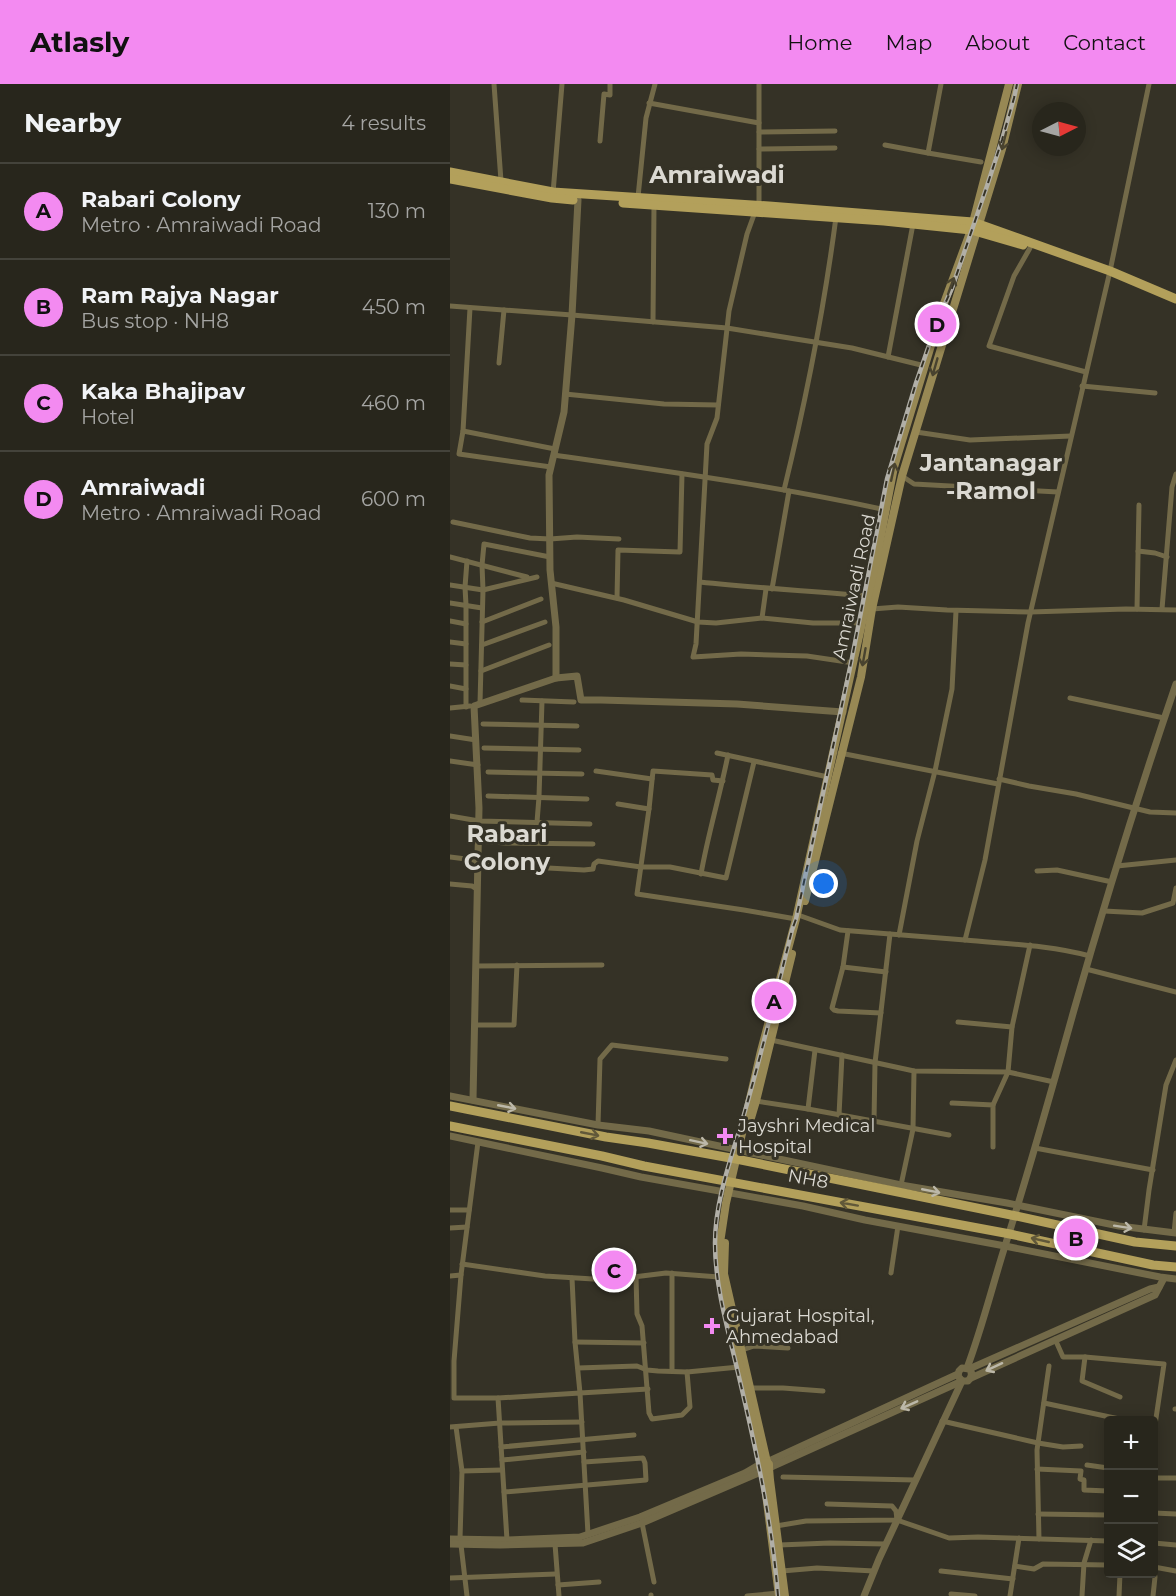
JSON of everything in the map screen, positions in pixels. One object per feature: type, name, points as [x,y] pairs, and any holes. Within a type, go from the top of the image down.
[{"type":"main road","name":"Amraiwadi Road","points":[[753,1102],[761,1051],[799,918],[828,777],[838,753],[843,712],[894,467],[943,306],[975,226],[1009,84]]},
{"type":"main road","points":[[781,1595],[782,1572],[776,1526],[750,1388],[724,1274],[731,1194],[739,1155],[771,1040],[838,753],[861,677],[872,609],[902,476],[975,226],[1002,149],[1018,84]]},
{"type":"main road","points":[[450,172],[553,195],[638,198],[913,224],[975,226],[1030,248],[1109,273],[1176,304]]},
{"type":"main road","points":[[450,179],[578,200],[757,209],[975,226],[1176,299]]},
{"type":"main road","points":[[450,1106],[606,1137],[724,1157],[739,1155],[1135,1242],[1176,1246]]},
{"type":"main road","name":"NH8","points":[[450,1126],[644,1166],[1176,1267]]},
{"type":"main road","points":[[731,1194],[720,1243],[719,1277],[765,1466],[781,1595]]},
{"type":"street","points":[[494,84],[501,182]]},
{"type":"street","points":[[553,195],[562,84]]},
{"type":"street","points":[[600,141],[604,94],[610,95],[610,84]]},
{"type":"street","points":[[638,198],[646,118],[655,84]]},
{"type":"street","points":[[759,84],[757,209],[747,234],[729,311],[717,418],[707,444],[698,622],[693,657],[741,654],[807,656],[854,663]]},
{"type":"street","points":[[928,153],[941,84]]},
{"type":"street","points":[[965,940],[984,860],[1030,612],[1109,273],[1149,84]]},
{"type":"street","points":[[649,104],[759,123]]},
{"type":"street","points":[[759,132],[835,131]]},
{"type":"street","points":[[885,146],[981,162]]},
{"type":"street","points":[[759,149],[836,148]]},
{"type":"street","points":[[556,678],[556,627],[550,557],[549,474],[564,412],[578,200]]},
{"type":"street","points":[[653,322],[654,205]]},
{"type":"street","points":[[762,618],[830,262],[836,217]]},
{"type":"street","points":[[888,357],[913,224]]},
{"type":"street","points":[[1030,248],[1014,276],[989,346],[1086,372]]},
{"type":"street","points":[[450,306],[727,328],[852,348],[925,366]]},
{"type":"street","points":[[471,308],[463,431],[459,454],[551,467]]},
{"type":"street","points":[[499,363],[504,310]]},
{"type":"street","points":[[1082,386],[1155,393]]},
{"type":"street","points":[[565,394],[664,404],[718,405]]},
{"type":"street","points":[[463,431],[554,452],[786,490],[886,510]]},
{"type":"street","points":[[916,432],[970,440],[1071,436]]},
{"type":"street","points":[[617,598],[618,550],[680,552],[682,474]]},
{"type":"street","points":[[1162,609],[1172,487],[1176,474]]},
{"type":"street","points":[[902,476],[914,484],[1058,492]]},
{"type":"street","points":[[1137,609],[1139,505]]},
{"type":"street","points":[[453,522],[530,538],[619,539]]},
{"type":"street","points":[[473,1100],[479,864],[478,765],[474,705],[481,671],[484,543],[550,557]]},
{"type":"street","points":[[1138,551],[1167,557]]},
{"type":"street","points":[[450,556],[530,578]]},
{"type":"street","points":[[467,561],[466,690],[474,705]]},
{"type":"street","points":[[450,585],[483,590],[537,577]]},
{"type":"street","points":[[700,582],[868,596]]},
{"type":"street","points":[[551,583],[617,598],[698,622],[716,623],[762,618],[813,623],[862,623]]},
{"type":"street","points":[[482,622],[541,599]]},
{"type":"street","points":[[450,603],[482,608]]},
{"type":"street","points":[[872,609],[1030,612],[1176,610]]},
{"type":"street","points":[[899,935],[917,841],[935,771],[952,689],[956,611]]},
{"type":"street","points":[[450,621],[466,624]]},
{"type":"street","points":[[482,645],[545,622]]},
{"type":"street","points":[[450,642],[466,644]]},
{"type":"street","points":[[481,671],[549,645]]},
{"type":"street","points":[[450,664],[466,665]]},
{"type":"street","points":[[450,708],[474,705],[556,678],[577,676],[581,700],[738,704],[843,712]]},
{"type":"street","points":[[971,1378],[968,1369],[1019,1206],[1086,969],[1134,809],[1176,684]]},
{"type":"street","points":[[450,686],[466,690]]},
{"type":"street","points":[[1070,698],[1164,718]]},
{"type":"street","points":[[522,700],[574,702]]},
{"type":"street","points":[[537,822],[542,701]]},
{"type":"street","points":[[483,724],[577,726]]},
{"type":"street","points":[[450,736],[476,740]]},
{"type":"street","points":[[484,748],[579,750]]},
{"type":"street","points":[[717,753],[828,777]]},
{"type":"street","points":[[838,753],[1076,794],[1150,813],[1176,813]]},
{"type":"street","points":[[701,874],[728,755]]},
{"type":"street","points":[[450,761],[478,765]]},
{"type":"street","points":[[450,857],[479,864],[584,870],[593,869],[594,864],[598,861],[640,867],[670,867],[726,878],[754,762]]},
{"type":"street","points":[[596,771],[652,778]]},
{"type":"street","points":[[723,782],[713,780],[712,775],[653,771],[636,894],[799,918],[840,930],[1030,945],[1090,956]]},
{"type":"street","points":[[488,772],[582,774]]},
{"type":"street","points":[[488,796],[587,799]]},
{"type":"street","points":[[618,804],[649,809]]},
{"type":"street","points":[[450,816],[479,821],[590,824]]},
{"type":"street","points":[[478,841],[593,844]]},
{"type":"street","points":[[1117,866],[1176,860]]},
{"type":"street","points":[[1037,871],[1057,870],[1112,882]]},
{"type":"street","points":[[450,884],[472,886],[477,889]]},
{"type":"street","points":[[1104,911],[1142,913],[1173,903],[1176,888]]},
{"type":"street","points":[[848,931],[843,967],[832,1008],[881,1013]]},
{"type":"street","points":[[874,1121],[875,1063],[890,934]]},
{"type":"street","points":[[993,1147],[993,1105],[1008,1072],[1012,1028],[1030,945]]},
{"type":"street","points":[[474,1025],[514,1025],[517,965]]},
{"type":"street","points":[[476,966],[602,965]]},
{"type":"street","points":[[843,967],[885,972]]},
{"type":"street","points":[[1086,969],[1176,992]]},
{"type":"street","points":[[958,1022],[1012,1028]]},
{"type":"street","points":[[771,1040],[914,1071],[1008,1072],[1054,1082]]},
{"type":"street","points":[[598,1125],[600,1059],[612,1045],[726,1059]]},
{"type":"street","points":[[808,1109],[815,1050]]},
{"type":"street","points":[[839,1115],[842,1055]]},
{"type":"street","points":[[1144,1230],[1166,1085],[1176,1060]]},
{"type":"street","points":[[901,1185],[913,1129],[914,1071]]},
{"type":"street","points":[[450,1096],[598,1125],[649,1131],[739,1155],[1119,1226],[1175,1233],[1176,1214]]},
{"type":"street","points":[[753,1102],[808,1109],[949,1135]]},
{"type":"street","points":[[952,1103],[993,1105]]},
{"type":"street","points":[[450,1136],[642,1177],[1176,1279]]},
{"type":"street","points":[[478,1142],[462,1264],[454,1361],[454,1398],[498,1398],[648,1389]]},
{"type":"street","points":[[1035,1148],[1153,1170]]},
{"type":"street","points":[[450,1210],[469,1210]]},
{"type":"street","points":[[891,1273],[898,1226]]},
{"type":"street","points":[[450,1228],[467,1227]]},
{"type":"street","points":[[462,1264],[545,1276],[609,1280],[666,1273],[719,1277]]},
{"type":"street","points":[[1159,1265],[1164,1278]]},
{"type":"street","points":[[672,1273],[672,1371]]},
{"type":"street","points":[[450,1276],[461,1275]]},
{"type":"street","points":[[636,1277],[637,1314],[642,1326],[649,1413],[652,1419],[682,1414],[690,1407],[687,1372]]},
{"type":"street","points":[[572,1278],[588,1534]]},
{"type":"street","points":[[450,1544],[580,1537],[640,1517],[962,1381],[968,1381],[1055,1339],[1155,1295],[1164,1278]]},
{"type":"street","points":[[450,1539],[460,1542],[583,1543],[642,1523],[958,1374],[960,1370],[968,1369],[1159,1287]]},
{"type":"street","points":[[1055,1339],[1063,1357],[1085,1356],[1164,1364],[1156,1416]]},
{"type":"street","points":[[575,1342],[644,1343]]},
{"type":"street","points":[[742,1350],[754,1346],[788,1348]]},
{"type":"street","points":[[1085,1356],[1082,1381],[1120,1397]]},
{"type":"street","points":[[578,1368],[637,1366],[647,1370],[687,1372],[740,1366]]},
{"type":"street","points":[[1039,1539],[1038,1443],[1049,1366]]},
{"type":"street","points":[[958,1374],[958,1378],[962,1381]]},
{"type":"street","points":[[864,1596],[962,1381]]},
{"type":"street","points":[[750,1388],[823,1391]]},
{"type":"street","points":[[498,1398],[507,1540]]},
{"type":"street","points":[[1044,1403],[1105,1416]]},
{"type":"street","points":[[942,1421],[1038,1443],[1063,1447],[1081,1446]]},
{"type":"street","points":[[467,1596],[460,1542],[462,1471],[459,1443],[453,1427],[500,1423],[582,1422]]},
{"type":"street","points":[[501,1447],[634,1435]]},
{"type":"street","points":[[450,1444],[459,1443]]},
{"type":"street","points":[[501,1460],[584,1452]]},
{"type":"street","points":[[504,1492],[646,1480],[645,1462],[642,1458],[584,1462]]},
{"type":"street","points":[[1087,1465],[1104,1467]]},
{"type":"street","points":[[462,1471],[502,1470]]},
{"type":"street","points":[[1037,1470],[1081,1471],[1080,1479],[1084,1480],[1084,1490],[1104,1491]]},
{"type":"street","points":[[783,1477],[915,1480]]},
{"type":"street","points":[[1158,1478],[1176,1478]]},
{"type":"street","points":[[827,1504],[892,1506],[896,1511],[897,1520]]},
{"type":"street","points":[[1158,1513],[1176,1514]]},
{"type":"street","points":[[1038,1514],[1104,1515]]},
{"type":"street","points":[[776,1526],[806,1521],[897,1520],[949,1538],[1104,1541]]},
{"type":"street","points":[[642,1523],[654,1582]]},
{"type":"street","points":[[1010,1596],[1018,1538]]},
{"type":"street","points":[[1082,1596],[1084,1563],[1091,1540]]},
{"type":"street","points":[[555,1544],[559,1596]]},
{"type":"street","points":[[778,1545],[886,1544]]},
{"type":"street","points":[[1158,1544],[1176,1545]]},
{"type":"street","points":[[1015,1566],[1034,1569],[1042,1564],[1104,1565]]},
{"type":"street","points":[[782,1572],[817,1568],[874,1571]]},
{"type":"street","points":[[1158,1568],[1176,1571]]},
{"type":"street","points":[[940,1571],[1013,1579]]},
{"type":"street","points":[[450,1578],[556,1574]]},
{"type":"street","points":[[1119,1596],[1120,1578]]},
{"type":"street","points":[[1153,1596],[1155,1578]]},
{"type":"street","points":[[558,1585],[599,1581]]},
{"type":"street","points":[[951,1594],[975,1596]]},
{"type":"street","points":[[747,1596],[781,1595]]},
{"type":"railway","points":[[778,1596],[763,1486],[720,1294],[715,1243],[718,1209],[796,919],[851,663],[887,479],[916,383],[987,186],[1017,84]]},
{"type":"place","name":"Amraiwadi","points":[[937,324]]},
{"type":"place","name":"Rabari Colony","points":[[774,1001]]},
{"type":"place","name":"Jayshri Medical Hospital","points":[[725,1136]]},
{"type":"place","name":"Ram Rajya Nagar","points":[[1076,1238]]},
{"type":"place","name":"Kaka Bhajipav","points":[[614,1270]]},
{"type":"place","name":"Gujarat Hospital, Ahmedabad","points":[[712,1326]]},
{"type":"district","name":"Amraiwadi","points":[[717,175]]},
{"type":"district","name":"Jantanagar -Ramol","points":[[991,477]]},
{"type":"district","name":"Rabari Colony","points":[[507,848]]}]
